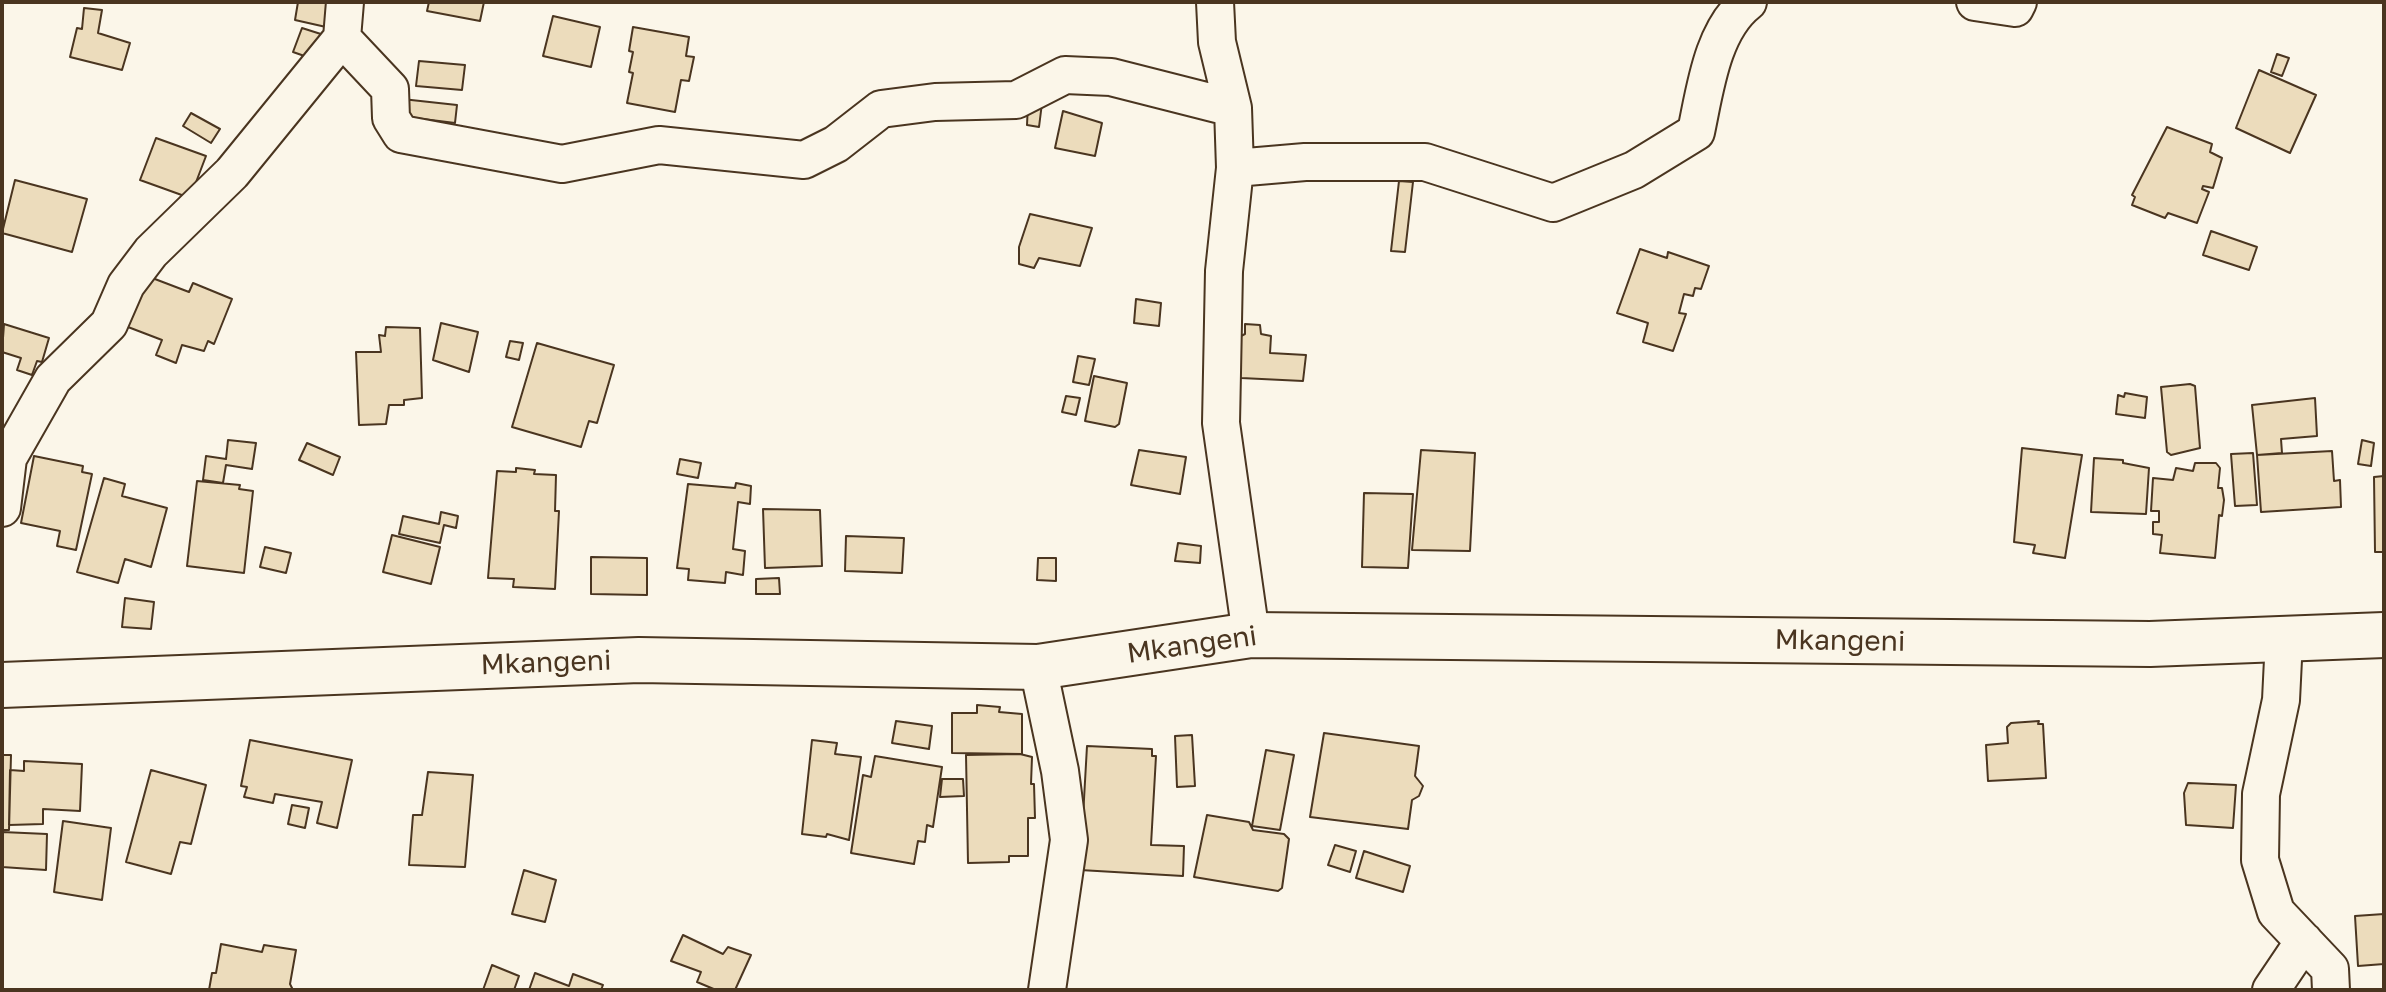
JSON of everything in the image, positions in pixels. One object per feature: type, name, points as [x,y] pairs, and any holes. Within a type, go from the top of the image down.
[{"type":"street","points":[[2,508],[5,456],[53,379],[109,324],[126,285],[151,252],[232,173],[342,38],[345,2]]},
{"type":"street","points":[[1215,2],[1217,42],[1233,108],[1235,168],[1224,271],[1221,423],[1251,635]]},
{"type":"street","points":[[1235,168],[1305,162],[1425,162],[1553,203],[1634,170],[1696,132],[1709,72],[1733,13],[1748,2]]},
{"type":"street","points":[[1975,2],[2015,8],[2018,2]]},
{"type":"street","points":[[342,38],[390,89],[391,118],[401,134],[562,164],[659,145],[804,160],[836,144],[881,109],[935,102],[1016,100],[1065,75],[1111,77],[1233,108]]},
{"type":"street","name":"Mkangeni","points":[[2,685],[639,660],[1038,667],[1251,635],[2150,644],[2384,635]]},
{"type":"street","points":[[2284,639],[2281,700],[2261,794],[2260,860],[2276,912],[2330,969],[2331,990]]},
{"type":"street","points":[[1038,667],[1060,771],[1069,840],[1047,990]]},
{"type":"street","points":[[2271,990],[2304,941]]},
{"type":"building","points":[[298,2],[331,2],[326,27],[295,20]]},
{"type":"building","points":[[429,2],[484,2],[480,21],[427,11]]},
{"type":"building","points":[[84,8],[102,10],[98,33],[130,43],[122,70],[70,57],[77,28],[82,29]]},
{"type":"building","points":[[553,16],[600,27],[591,67],[543,56]]},
{"type":"building","points":[[633,27],[689,37],[686,56],[694,57],[689,81],[681,80],[675,112],[627,103],[633,73],[629,72],[633,52],[629,51]]},
{"type":"building","points":[[302,28],[324,35],[313,59],[293,52]]},
{"type":"building","points":[[2277,54],[2289,58],[2282,76],[2271,72]]},
{"type":"building","points":[[419,61],[465,65],[462,90],[416,86]]},
{"type":"building","points":[[2259,70],[2316,95],[2290,153],[2236,128]]},
{"type":"building","points":[[402,99],[457,105],[455,123],[399,116]]},
{"type":"building","points":[[1028,103],[1042,103],[1039,127],[1027,125]]},
{"type":"building","points":[[1063,111],[1102,123],[1095,156],[1055,148]]},
{"type":"building","points":[[191,113],[220,129],[211,143],[183,126]]},
{"type":"building","points":[[2167,127],[2212,144],[2210,152],[2222,158],[2213,188],[2203,186],[2202,189],[2209,192],[2197,223],[2168,213],[2165,218],[2132,205],[2135,197],[2132,195]]},
{"type":"building","points":[[156,138],[206,156],[190,198],[140,180]]},
{"type":"building","points":[[15,180],[87,199],[72,252],[2,233]]},
{"type":"building","points":[[1399,181],[1413,182],[1405,252],[1391,251]]},
{"type":"building","points":[[1030,214],[1092,228],[1080,266],[1039,258],[1034,268],[1019,264],[1019,247]]},
{"type":"building","points":[[2211,231],[2257,247],[2249,270],[2203,255]]},
{"type":"building","points":[[1640,249],[1667,258],[1668,252],[1709,266],[1701,289],[1695,288],[1693,296],[1684,294],[1679,313],[1686,314],[1673,351],[1643,342],[1648,323],[1617,313]]},
{"type":"building","points":[[147,276],[189,292],[193,283],[232,299],[214,344],[208,341],[204,351],[182,345],[176,363],[156,355],[162,340],[128,327]]},
{"type":"building","points":[[1136,299],[1161,303],[1159,326],[1134,323]]},
{"type":"building","points":[[441,323],[478,332],[469,372],[433,360]]},
{"type":"building","points":[[4,324],[49,338],[42,362],[37,361],[32,375],[17,370],[21,358],[2,352]]},
{"type":"building","points":[[1245,324],[1260,325],[1261,334],[1271,336],[1270,353],[1306,355],[1303,381],[1241,378],[1238,375],[1239,337],[1245,334]]},
{"type":"building","points":[[386,327],[420,328],[422,398],[404,400],[404,405],[389,405],[386,424],[359,425],[356,352],[381,352],[379,335],[385,336]]},
{"type":"building","points":[[510,341],[523,343],[519,360],[506,357]]},
{"type":"building","points":[[537,343],[614,365],[597,423],[589,421],[581,447],[512,427]]},
{"type":"building","points":[[1078,356],[1095,359],[1089,385],[1073,382]]},
{"type":"building","points":[[1094,376],[1127,383],[1119,424],[1115,427],[1085,421]]},
{"type":"building","points":[[2195,386],[2200,448],[2171,455],[2167,452],[2161,387]]},
{"type":"building","points":[[2125,393],[2147,397],[2145,418],[2116,414],[2118,395],[2124,397]]},
{"type":"building","points":[[1066,396],[1080,398],[1076,415],[1062,412]]},
{"type":"building","points":[[2315,398],[2317,436],[2281,439],[2282,453],[2257,455],[2252,405]]},
{"type":"building","points":[[228,440],[256,443],[252,469],[226,465],[223,483],[203,480],[206,456],[226,459]]},
{"type":"building","points":[[2362,440],[2374,443],[2371,466],[2358,464]]},
{"type":"building","points":[[307,443],[340,457],[333,475],[299,460]]},
{"type":"building","points":[[2022,448],[2082,455],[2065,558],[2033,553],[2035,545],[2014,542]]},
{"type":"building","points":[[1139,450],[1186,457],[1180,494],[1131,485]]},
{"type":"building","points":[[1421,450],[1475,453],[1470,551],[1412,550]]},
{"type":"building","points":[[2332,451],[2334,481],[2340,480],[2341,507],[2261,512],[2257,455]]},
{"type":"building","points":[[2253,453],[2257,505],[2235,506],[2231,454]]},
{"type":"building","points":[[34,456],[83,466],[82,472],[92,474],[76,550],[57,546],[60,531],[21,523]]},
{"type":"building","points":[[2094,458],[2123,460],[2123,463],[2149,468],[2146,514],[2091,512]]},
{"type":"building","points":[[680,459],[701,463],[698,478],[677,474]]},
{"type":"building","points":[[2195,463],[2216,463],[2220,468],[2218,488],[2222,488],[2224,500],[2222,516],[2219,515],[2215,558],[2160,553],[2162,535],[2153,534],[2153,522],[2159,522],[2159,511],[2151,511],[2153,478],[2173,480],[2176,468],[2193,471]]},
{"type":"building","points":[[516,468],[535,470],[534,474],[556,475],[555,511],[559,511],[555,589],[513,587],[514,579],[488,578],[497,471],[516,472]]},
{"type":"building","points":[[2384,476],[2384,552],[2375,552],[2374,477]]},
{"type":"building","points":[[104,478],[125,484],[122,496],[167,508],[151,567],[125,559],[118,583],[77,572]]},
{"type":"building","points":[[197,481],[240,485],[239,489],[253,491],[244,573],[187,566]]},
{"type":"building","points":[[736,483],[751,486],[750,504],[738,502],[733,549],[745,551],[743,575],[726,572],[725,583],[688,580],[689,569],[677,568],[688,484],[735,488]]},
{"type":"building","points":[[1364,493],[1413,494],[1408,568],[1362,567]]},
{"type":"building","points":[[763,509],[820,510],[822,566],[765,568]]},
{"type":"building","points":[[441,512],[458,516],[456,528],[444,525],[440,543],[399,534],[403,516],[439,524]]},
{"type":"building","points":[[392,535],[440,547],[431,584],[383,572]]},
{"type":"building","points":[[846,536],[904,538],[902,573],[845,571]]},
{"type":"building","points":[[1178,543],[1201,546],[1200,563],[1175,561]]},
{"type":"building","points":[[265,547],[291,553],[286,573],[260,567]]},
{"type":"building","points":[[591,557],[647,558],[647,595],[591,594]]},
{"type":"building","points":[[1038,558],[1056,558],[1056,581],[1037,580]]},
{"type":"building","points":[[779,578],[780,594],[756,594],[756,579]]},
{"type":"building","points":[[125,598],[154,602],[151,629],[122,627]]},
{"type":"building","points":[[977,705],[1000,707],[999,712],[1022,714],[1022,754],[952,753],[952,713],[977,713]]},
{"type":"building","points":[[896,721],[932,726],[929,749],[892,743]]},
{"type":"building","points":[[2039,721],[2038,724],[2043,724],[2046,778],[1988,781],[1986,745],[2008,743],[2007,727],[2011,723]]},
{"type":"building","points":[[1324,733],[1419,746],[1415,776],[1423,786],[1419,796],[1412,800],[1408,829],[1310,817]]},
{"type":"building","points":[[1192,735],[1195,786],[1177,787],[1175,736]]},
{"type":"building","points":[[250,740],[352,760],[337,828],[317,823],[322,802],[275,794],[273,803],[244,797],[247,787],[241,786]]},
{"type":"building","points":[[812,740],[837,743],[835,754],[861,757],[849,840],[827,834],[826,837],[802,834]]},
{"type":"building","points":[[1087,746],[1152,749],[1152,756],[1156,756],[1151,845],[1184,846],[1183,876],[1080,870]]},
{"type":"building","points":[[1266,750],[1294,755],[1280,830],[1252,826]]},
{"type":"building","points":[[1020,754],[1032,757],[1035,818],[1028,818],[1028,856],[1009,856],[1009,862],[968,863],[966,755]]},
{"type":"building","points":[[2,755],[11,755],[9,830],[2,830]]},
{"type":"building","points":[[875,756],[942,767],[933,827],[927,825],[925,842],[918,841],[914,864],[851,853],[863,775],[871,777]]},
{"type":"building","points":[[24,761],[82,764],[80,811],[43,809],[43,824],[9,825],[10,770],[24,771]]},
{"type":"building","points":[[151,770],[206,785],[191,844],[180,842],[171,874],[126,862]]},
{"type":"building","points":[[428,772],[473,775],[465,867],[409,865],[413,815],[422,815]]},
{"type":"building","points":[[942,779],[963,779],[964,796],[940,797]]},
{"type":"building","points":[[2188,783],[2236,785],[2233,828],[2186,825],[2184,793]]},
{"type":"building","points":[[292,805],[309,808],[305,828],[288,824]]},
{"type":"building","points":[[1207,815],[1249,822],[1253,830],[1284,834],[1289,839],[1282,888],[1278,891],[1194,877]]},
{"type":"building","points":[[63,821],[111,828],[102,900],[54,892]]},
{"type":"building","points":[[2,832],[47,834],[46,870],[2,867]]},
{"type":"building","points":[[1335,845],[1356,851],[1350,872],[1328,865]]},
{"type":"building","points":[[1364,851],[1410,866],[1403,892],[1356,878]]},
{"type":"building","points":[[524,870],[556,880],[545,922],[512,914]]},
{"type":"building","points":[[2384,914],[2384,964],[2358,966],[2355,916]]},
{"type":"building","points":[[683,935],[723,954],[728,947],[751,955],[735,990],[716,990],[697,982],[701,972],[671,961]]},
{"type":"building","points":[[221,944],[262,952],[264,945],[296,950],[290,984],[293,990],[209,990],[212,973],[216,973]]},
{"type":"building","points":[[492,965],[519,976],[514,990],[483,990]]},
{"type":"building","points":[[535,973],[569,986],[573,974],[603,985],[601,990],[529,990]]}]
